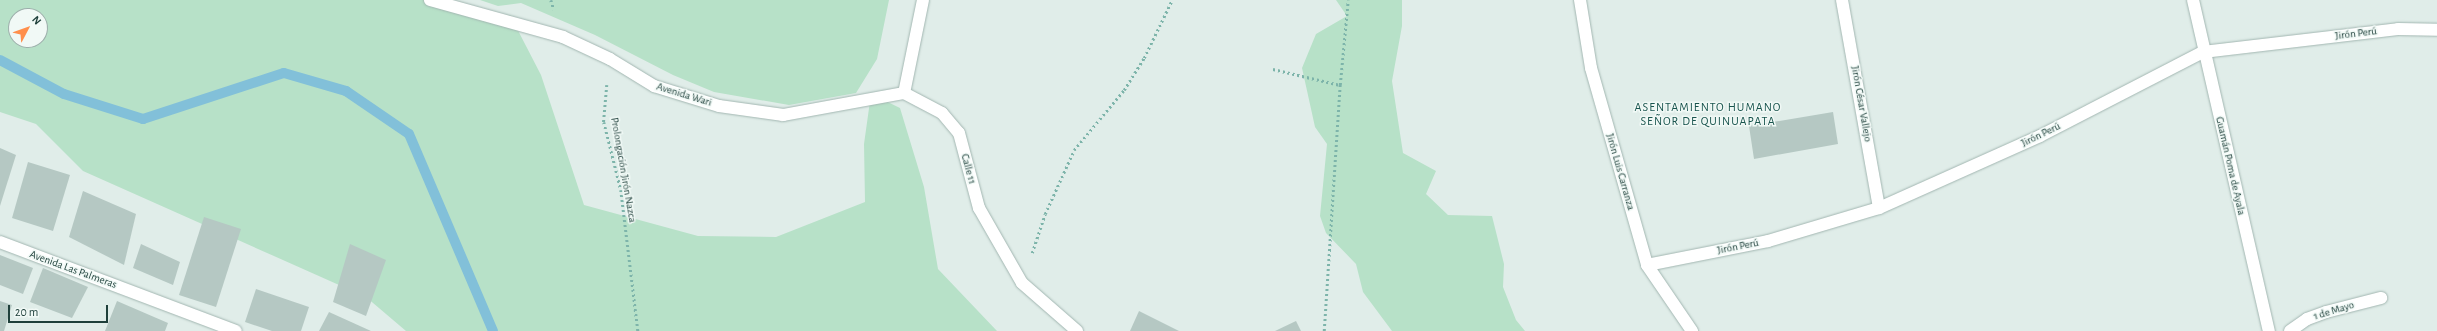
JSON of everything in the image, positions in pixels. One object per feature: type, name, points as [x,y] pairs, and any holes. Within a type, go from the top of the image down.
[{"type":"street","name":"Avenida Wari","points":[[430,0],[563,37],[610,59],[654,86],[719,106],[784,115],[904,93]]},
{"type":"street","points":[[904,93],[923,0]]},
{"type":"street","name":"Jirón Luis Carranza","points":[[1580,0],[1591,68],[1647,265],[1692,331]]},
{"type":"street","name":"Jirón César Vallejo","points":[[1842,0],[1879,208]]},
{"type":"street","name":"Guamán Poma de Ayala","points":[[2193,0],[2269,331]]},
{"type":"street","name":"Jirón Perú","points":[[1647,265],[1768,241],[1879,208],[2040,136],[2204,52],[2398,29],[2437,30]]},
{"type":"street","name":"Calle 11","points":[[904,93],[942,113],[959,133],[979,208],[1022,283],[1077,331]]},
{"type":"street","name":"Avenida Las Palmeras","points":[[0,242],[236,331]]},
{"type":"street","name":"1 de Mayo","points":[[2290,331],[2307,319],[2326,312],[2381,298]]},
{"type":"path","points":[[1022,283],[1045,214],[1074,150],[1124,90],[1144,58],[1172,0]]},
{"type":"path","points":[[1324,331],[1340,86],[1348,0]]},
{"type":"path","name":"Prolongación Jirón Nazca","points":[[610,59],[604,122],[621,190],[638,331]]},
{"type":"path","points":[[1273,69],[1340,86]]},
{"type":"green space","points":[[0,0],[430,0],[478,14],[510,15],[541,75],[584,205],[698,236],[776,237],[865,202],[864,144],[871,94],[900,108],[924,187],[938,269],[997,331],[406,331],[366,297],[83,171],[36,124],[0,112]]},
{"type":"green space","points":[[480,0],[889,0],[877,59],[856,93],[789,105],[714,92],[673,75],[595,35],[521,3],[498,6]]},
{"type":"green space","points":[[1336,0],[1402,0],[1402,26],[1392,81],[1403,153],[1436,171],[1426,194],[1448,215],[1492,216],[1504,264],[1503,287],[1516,320],[1525,331],[1392,331],[1363,292],[1356,264],[1326,233],[1320,216],[1327,144],[1315,127],[1302,68],[1316,34],[1347,16]]},
{"type":"building","points":[[1833,112],[1838,144],[1754,159],[1749,126]]},
{"type":"building","points":[[0,148],[16,155],[0,206]]},
{"type":"building","points":[[28,162],[70,175],[53,231],[12,218]]},
{"type":"building","points":[[83,191],[136,214],[124,265],[69,237]]},
{"type":"building","points":[[204,217],[241,229],[216,307],[179,295]]},
{"type":"building","points":[[141,244],[180,262],[173,285],[133,268]]},
{"type":"building","points":[[350,244],[386,260],[366,316],[333,302]]},
{"type":"building","points":[[0,255],[33,268],[23,294],[0,285]]},
{"type":"building","points":[[43,268],[88,287],[72,318],[30,302]]},
{"type":"building","points":[[256,289],[309,307],[301,331],[272,331],[245,322]]},
{"type":"building","points":[[0,301],[12,305],[4,331],[0,331]]},
{"type":"building","points":[[117,301],[168,323],[165,331],[105,331]]},
{"type":"building","points":[[1139,311],[1179,331],[1130,331]]},
{"type":"building","points":[[329,312],[371,331],[319,331]]},
{"type":"building","points":[[1296,321],[1301,331],[1275,331]]},
{"type":"waterway","points":[[0,60],[64,94],[143,119],[284,73],[346,91],[409,134],[493,331]]},
{"type":"district","name":"ASENTAMIENTO HUMANO SEÑOR DE QUINUAPATA","points":[[1708,115]]}]
